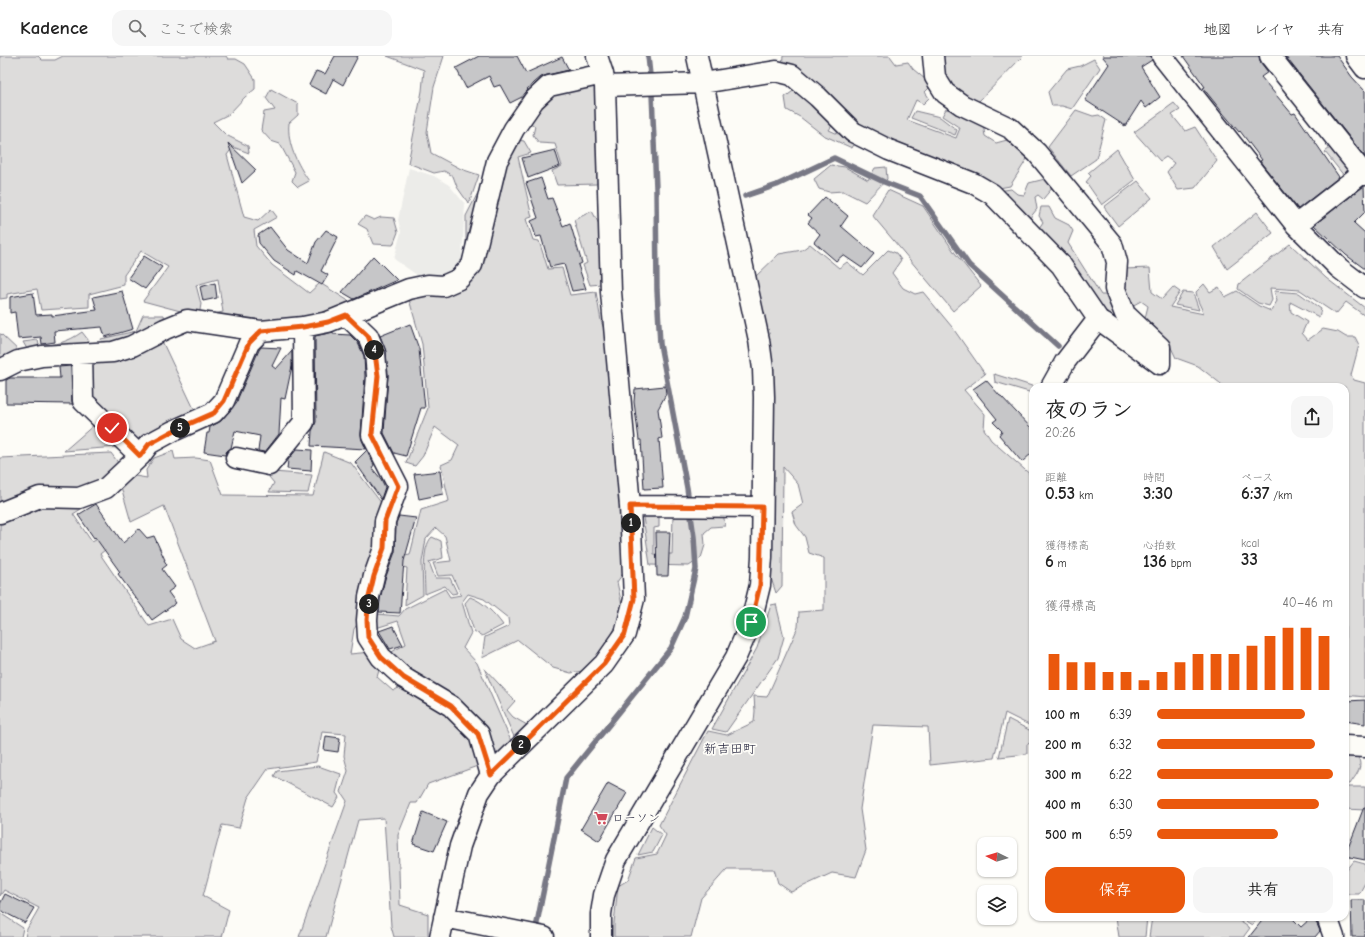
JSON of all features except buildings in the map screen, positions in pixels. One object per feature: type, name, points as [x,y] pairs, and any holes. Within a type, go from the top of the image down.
[{"type":"street","points":[[602,937],[600,914],[604,895],[616,860],[736,657],[751,622],[760,585],[764,397],[762,362],[759,340],[697,56]]},
{"type":"street","points":[[0,370],[18,361],[42,356],[113,352],[132,346],[165,329],[187,320],[261,331],[303,327],[328,322],[409,289],[428,285],[443,286],[460,279],[472,265],[497,161],[514,129],[534,100],[549,86],[602,72],[639,85],[703,83],[777,64],[818,96],[853,132],[889,150],[973,182],[992,194],[1061,265],[1098,319],[1160,364],[1160,347],[1125,314],[1115,289],[1117,262],[1112,244],[1037,153],[1010,128],[962,104],[944,93],[935,77],[933,56]]},
{"type":"street","points":[[1162,56],[1296,225],[1339,268],[1365,288]]},
{"type":"street","points":[[1270,56],[1364,173],[1296,225]]},
{"type":"street","points":[[1356,56],[1365,68]]},
{"type":"street","points":[[440,937],[460,846],[479,793],[491,775],[604,664],[625,634],[634,599],[630,506],[611,292],[602,72]]},
{"type":"street","points":[[346,315],[368,336],[375,353],[378,376],[372,434],[398,486],[385,521],[384,548],[374,576],[369,597],[367,620],[368,637],[381,657],[404,678],[451,706],[478,734],[491,775]]},
{"type":"street","points":[[1053,383],[1065,362],[1098,319]]},
{"type":"street","points":[[236,458],[269,465],[304,422],[303,327]]},
{"type":"street","points":[[0,513],[40,497],[79,498],[106,488],[140,456],[149,444],[173,431],[214,413],[224,401],[249,343],[261,331]]},
{"type":"street","points":[[82,354],[83,401],[140,456]]},
{"type":"street","points":[[630,506],[762,507]]},
{"type":"street","points":[[1349,746],[1365,747]]},
{"type":"street","points":[[444,917],[544,937]]},
{"type":"street","points":[[1329,921],[1334,937]]},
{"type":"shaded area","points":[[0,56],[38,56],[42,60],[55,60],[63,56],[226,56],[228,59],[236,59],[245,64],[255,79],[255,89],[229,114],[213,122],[226,135],[248,146],[249,153],[233,147],[227,155],[244,217],[258,221],[271,209],[277,217],[254,230],[256,246],[272,265],[309,293],[320,283],[355,305],[332,313],[259,326],[209,315],[223,312],[218,279],[196,285],[201,304],[199,316],[143,301],[168,267],[141,251],[124,275],[124,285],[89,294],[89,307],[41,310],[37,289],[7,294],[7,298],[0,299]]},
{"type":"shaded area","points":[[387,56],[444,56],[434,87],[427,132],[431,153],[461,169],[479,175],[469,204],[457,187],[453,176],[444,171],[434,173],[408,163],[422,91],[424,70]]},
{"type":"shaded area","points":[[783,56],[890,56],[896,64],[908,62],[913,69],[932,85],[925,92],[929,98],[923,104],[916,100],[907,120],[956,138],[960,128],[942,116],[946,109],[953,110],[983,124],[985,136],[996,143],[1007,140],[1027,159],[1010,186],[999,188],[857,129],[782,68]]},
{"type":"shaded area","points":[[941,56],[1023,56],[977,103],[948,87]]},
{"type":"shaded area","points":[[1094,59],[1100,68],[1072,109],[1062,106],[1052,106],[1048,92],[1067,69],[1080,66]]},
{"type":"shaded area","points":[[595,84],[597,184],[557,185],[552,171],[562,166],[555,144],[539,143],[533,135],[535,126],[527,121],[544,101],[559,89]]},
{"type":"shaded area","points":[[271,89],[298,104],[298,115],[289,123],[291,146],[297,161],[309,181],[298,187],[292,181],[295,172],[280,144],[271,141],[261,130],[264,112],[275,110],[266,98]]},
{"type":"shaded area","points":[[796,89],[835,121],[829,130],[838,134],[844,130],[857,139],[852,148],[823,135],[800,117],[787,110],[785,97]]},
{"type":"shaded area","points":[[1174,103],[1180,110],[1172,115],[1185,131],[1195,127],[1217,161],[1195,188],[1178,190],[1167,172],[1174,163],[1166,157],[1160,161],[1134,132]]},
{"type":"shaded area","points":[[1076,110],[1093,116],[1099,115],[1106,120],[1096,159],[1071,176],[1048,147]]},
{"type":"shaded area","points":[[915,111],[940,117],[957,130],[955,135],[911,118]]},
{"type":"shaded area","points":[[518,140],[524,141],[531,153],[518,157],[532,217],[526,219],[533,240],[539,241],[548,269],[562,268],[570,295],[596,292],[601,321],[605,331],[626,569],[617,582],[623,610],[609,641],[588,670],[571,673],[553,668],[518,640],[482,658],[485,637],[509,626],[508,618],[484,599],[468,594],[462,602],[471,633],[463,648],[477,663],[511,741],[500,756],[491,759],[388,654],[406,644],[398,621],[373,629],[376,614],[399,616],[405,609],[445,589],[450,597],[461,595],[452,575],[438,576],[433,563],[451,561],[445,536],[436,528],[426,539],[422,562],[423,595],[405,605],[407,568],[397,566],[399,557],[410,555],[421,510],[449,501],[441,465],[452,460],[459,445],[435,427],[423,456],[415,466],[406,463],[428,408],[422,344],[408,296],[443,290],[466,257],[466,216],[487,175]]},
{"type":"shaded area","points":[[1331,147],[1350,170],[1345,177],[1325,152]]},
{"type":"shaded area","points":[[1117,149],[1135,180],[1102,205],[1086,182],[1091,176],[1088,173]]},
{"type":"shaded area","points":[[831,165],[845,167],[868,180],[875,168],[886,167],[887,179],[865,202],[843,191],[829,192],[819,189],[814,179]]},
{"type":"shaded area","points":[[409,168],[434,176],[449,185],[465,204],[462,257],[454,276],[424,280],[394,259],[401,232],[398,220]]},
{"type":"shaded area","points":[[1045,179],[1053,187],[1043,199],[1038,195],[1035,197],[1037,209],[1029,219],[998,191],[1011,189],[1017,194],[1024,195],[1029,183]]},
{"type":"shaded area","points":[[1138,181],[1152,198],[1118,226],[1104,207]]},
{"type":"shaded area","points":[[888,190],[923,206],[955,253],[981,286],[953,311],[872,215]]},
{"type":"shaded area","points":[[1041,207],[1049,207],[1055,218],[1069,225],[1073,231],[1068,243],[1101,295],[1106,295],[1111,308],[1120,321],[1113,324],[1037,231],[1043,222],[1039,216]]},
{"type":"shaded area","points":[[592,211],[601,228],[602,284],[590,285],[583,265],[587,263],[574,220]]},
{"type":"shaded area","points":[[1257,212],[1273,233],[1227,269],[1214,247]]},
{"type":"shaded area","points":[[365,216],[374,220],[381,217],[394,218],[398,232],[393,245],[373,244],[367,229],[358,224]]},
{"type":"shaded area","points":[[810,244],[839,268],[847,262],[863,275],[888,250],[896,253],[901,260],[892,273],[903,288],[915,294],[923,292],[952,327],[985,374],[964,390],[985,414],[984,429],[991,440],[1029,473],[1029,725],[1005,713],[994,758],[930,765],[928,727],[873,725],[860,809],[866,850],[856,877],[832,873],[791,892],[778,883],[774,869],[727,869],[701,898],[691,937],[614,937],[618,886],[628,880],[636,858],[657,854],[666,835],[659,825],[708,731],[727,735],[754,722],[754,696],[767,697],[798,627],[799,612],[824,610],[824,558],[809,553],[805,537],[796,525],[792,512],[803,504],[798,484],[783,467],[782,586],[776,593],[770,575],[755,277],[779,254],[802,250]]},
{"type":"shaded area","points":[[1290,244],[1326,278],[1365,308],[1365,316],[1346,302],[1336,314],[1300,290],[1270,288],[1272,300],[1269,306],[1258,303],[1238,289],[1239,284]]},
{"type":"shaded area","points":[[1150,268],[1152,292],[1162,299],[1173,287],[1180,292],[1170,307],[1204,314],[1196,292],[1204,284],[1210,292],[1219,287],[1225,297],[1237,291],[1259,306],[1271,311],[1277,301],[1274,291],[1299,293],[1321,309],[1319,317],[1290,302],[1291,312],[1307,322],[1302,333],[1308,340],[1323,329],[1338,332],[1346,337],[1355,337],[1359,345],[1351,375],[1354,380],[1365,383],[1365,697],[1349,695],[1349,383],[1220,383],[1198,366],[1176,358],[1167,339],[1145,318],[1148,306],[1141,301],[1130,307],[1121,290],[1124,269]]},
{"type":"shaded area","points":[[1183,292],[1193,293],[1199,310],[1175,305]]},
{"type":"shaded area","points":[[143,315],[164,315],[165,321],[135,339],[103,346],[101,339],[136,331]]},
{"type":"shaded area","points":[[82,332],[89,341],[67,351],[27,349],[23,342],[38,340],[39,346],[51,345],[67,341]]},
{"type":"shaded area","points":[[1,334],[21,353],[0,362]]},
{"type":"shaded area","points":[[161,339],[195,411],[137,445],[87,399],[91,362]]},
{"type":"shaded area","points":[[994,374],[1029,385],[1029,392],[995,382]]},
{"type":"shaded area","points":[[95,424],[117,447],[64,451]]},
{"type":"shaded area","points":[[173,451],[175,459],[196,458],[210,460],[223,495],[313,496],[324,452],[351,463],[385,508],[364,614],[354,629],[350,654],[371,652],[381,664],[377,677],[393,691],[404,685],[449,708],[474,737],[483,764],[428,784],[417,803],[411,803],[398,835],[400,905],[428,914],[428,937],[394,937],[391,926],[384,818],[358,820],[326,937],[299,937],[347,801],[341,792],[348,771],[344,756],[346,734],[322,732],[316,762],[268,769],[248,798],[239,828],[222,825],[203,896],[229,910],[222,937],[25,937],[27,929],[39,908],[4,890],[0,896],[0,519],[40,502],[94,501],[73,514],[92,542],[111,532],[115,542],[100,554],[149,626],[172,619],[181,639],[195,648],[215,641],[164,506],[131,522],[120,483],[129,475],[147,478],[146,470],[154,458]]},
{"type":"shaded area","points":[[111,453],[119,464],[100,484],[0,507],[0,458]]},
{"type":"shaded area","points":[[273,472],[312,475],[308,493],[269,492],[274,483],[269,477]]},
{"type":"shaded area","points":[[723,511],[725,526],[711,527],[704,533],[705,545],[701,558],[689,566],[650,565],[643,517],[648,513],[659,513],[659,527],[654,528],[654,554],[672,554],[673,515]]},
{"type":"shaded area","points":[[432,537],[441,541],[443,558],[429,562],[435,578],[450,578],[457,593],[452,594],[445,586],[425,594],[425,556],[426,548]]},
{"type":"shaded area","points":[[470,597],[489,609],[503,625],[482,636],[474,631],[465,603]]},
{"type":"shaded area","points":[[776,604],[784,637],[778,658],[726,732],[712,729],[757,648],[771,605]]},
{"type":"shaded area","points":[[484,668],[515,701],[507,710],[513,717],[527,725],[515,739]]},
{"type":"shaded area","points":[[1008,719],[1029,730],[1027,754],[999,757]]},
{"type":"shaded area","points":[[1349,752],[1355,752],[1360,761],[1360,765],[1356,776],[1350,784]]},
{"type":"shaded area","points":[[318,766],[341,774],[336,793],[339,797],[333,807],[274,776],[277,771]]},
{"type":"shaded area","points":[[1349,787],[1365,787],[1365,810],[1349,809]]},
{"type":"shaded area","points":[[652,827],[662,835],[653,852],[638,855]]},
{"type":"shaded area","points":[[1354,861],[1365,864],[1365,883],[1359,894],[1349,894],[1349,867]]},
{"type":"shaded area","points":[[0,913],[23,928],[21,937],[0,937]]},
{"type":"shaded area","points":[[1117,921],[1147,921],[1145,937],[1119,937]]},
{"type":"shaded area","points":[[1151,921],[1239,921],[1250,928],[1244,937],[1149,937]]},
{"type":"shaded area","points":[[1246,921],[1256,921],[1252,925]]},
{"type":"waterway","points":[[535,933],[566,778],[671,648],[685,617],[696,569],[694,537],[687,488],[660,344],[657,290],[656,188],[652,94],[648,56]]},
{"type":"waterway","points":[[745,196],[777,185],[834,158],[884,182],[920,196],[969,265],[1058,346]]},
{"type":"place","name":"ローソン","points":[[601,818]]},
{"type":"district","name":"新吉田町","points":[[730,748]]},
{"type":"route","points":[[112,428],[140,456],[149,444],[173,431],[214,413],[224,401],[249,343],[261,331],[303,327],[328,322],[346,315],[368,336],[375,353],[378,376],[372,434],[398,486],[385,521],[384,548],[374,576],[369,597],[367,620],[368,637],[381,657],[404,678],[451,706],[478,734],[491,775],[604,664],[625,634],[634,599],[630,506],[762,507],[762,558],[760,585],[751,622]]}]
